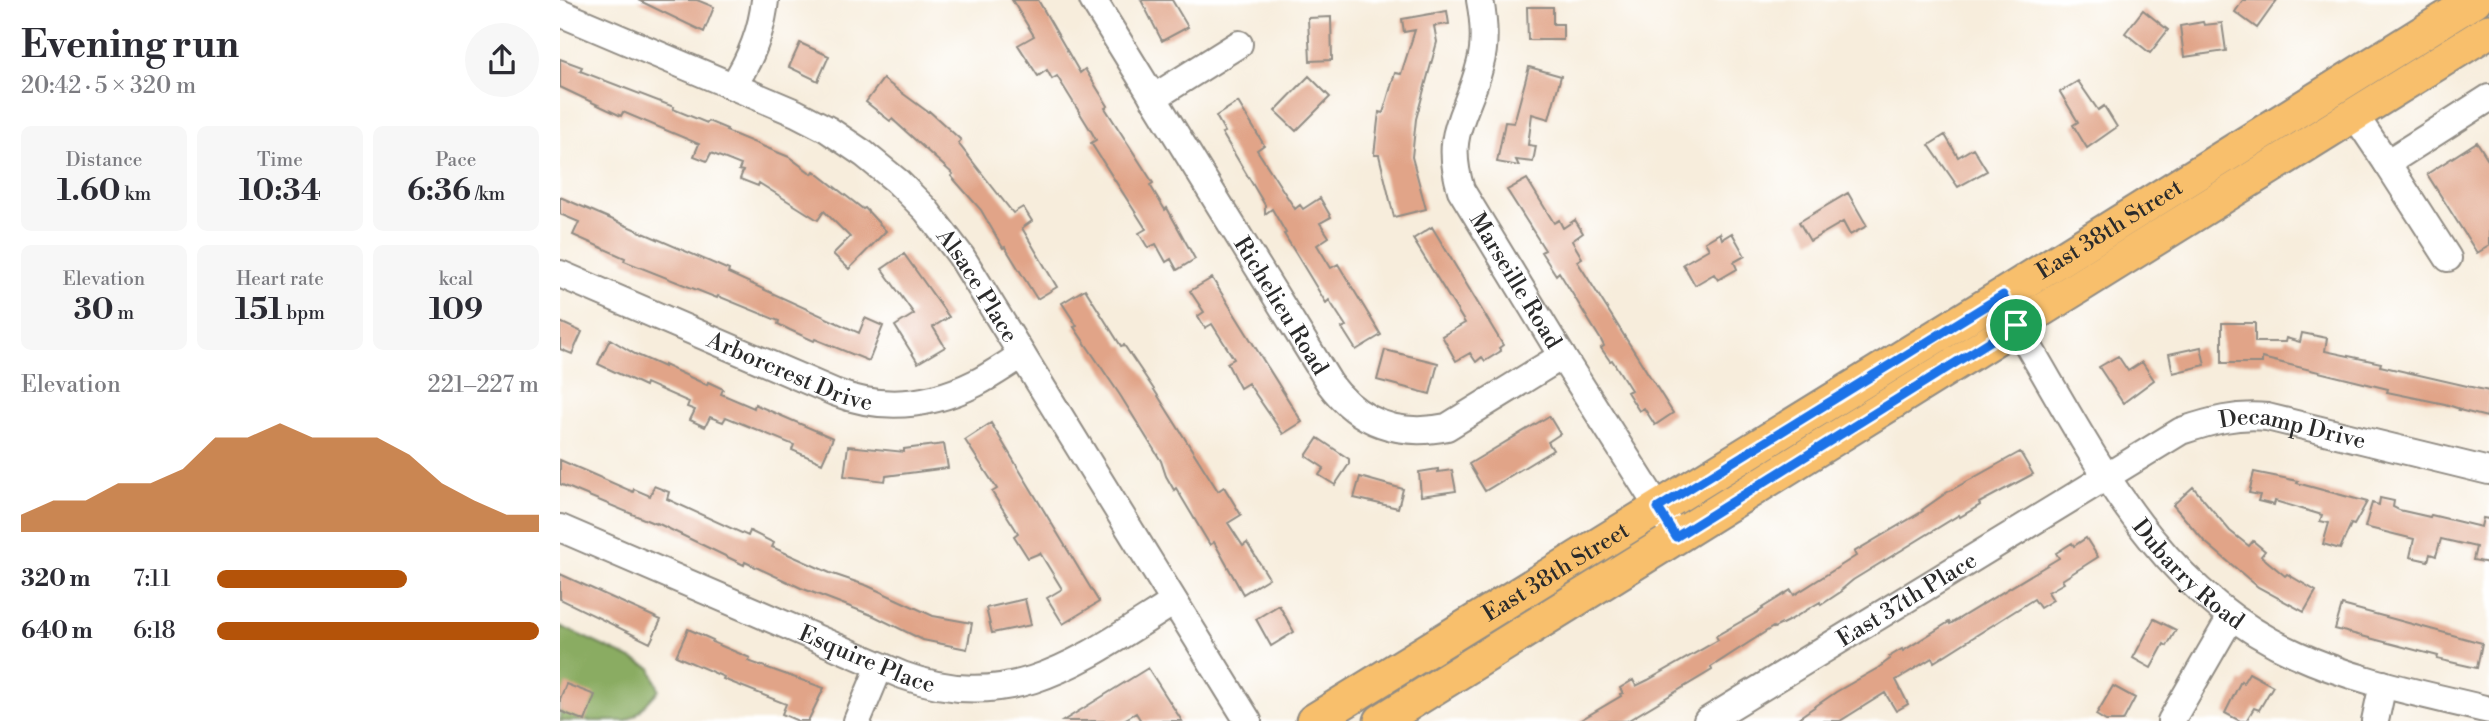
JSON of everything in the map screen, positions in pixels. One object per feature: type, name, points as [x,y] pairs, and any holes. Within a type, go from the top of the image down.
[{"type":"main road","name":"East 38th Street","points":[[1313,721],[2475,0]]},
{"type":"main road","name":"East 38th Street","points":[[1381,721],[2489,31]]},
{"type":"street","points":[[733,86],[753,48],[765,0]]},
{"type":"street","name":"Richelieu Road","points":[[1093,0],[1330,384],[1343,400],[1366,417],[1388,426],[1413,431],[1447,427],[1562,356]]},
{"type":"street","name":"Marseille Road","points":[[1480,0],[1484,29],[1483,47],[1454,147],[1457,174],[1469,207],[1676,537]]},
{"type":"street","name":"Alsace Place","points":[[560,13],[796,113],[827,129],[864,153],[926,210],[953,243],[1248,721]]},
{"type":"street","points":[[1153,98],[1239,44]]},
{"type":"street","points":[[2387,163],[2489,98]]},
{"type":"street","points":[[2354,114],[2448,258]]},
{"type":"street","name":"Arborcrest Drive","points":[[560,274],[834,392],[868,402],[920,403],[953,394],[1022,355]]},
{"type":"street","name":"Dubarry Road","points":[[2003,295],[2016,325],[2136,522],[2168,561],[2192,584],[2231,617],[2260,636],[2298,655],[2350,675],[2489,710]]},
{"type":"street","name":"Decamp Drive","points":[[2107,476],[2182,431],[2204,422],[2240,416],[2267,417],[2489,471]]},
{"type":"street","name":"East 37th Place","points":[[1707,721],[2107,476]]},
{"type":"street","name":"Esquire Place","points":[[560,528],[880,666],[918,681],[953,688],[989,689],[1041,679],[1073,665],[1174,602]]},
{"type":"street","points":[[2171,721],[2231,617]]},
{"type":"street","points":[[857,721],[880,666]]},
{"type":"street","points":[[2375,721],[2383,684]]},
{"type":"green space","points":[[560,626],[651,668],[659,690],[636,715],[626,721],[560,721]]},
{"type":"building","points":[[638,0],[697,0],[714,7],[704,32]]},
{"type":"building","points":[[1012,0],[1038,0],[1080,73],[1085,69],[1108,106],[1105,108],[1153,183],[1150,185],[1165,210],[1167,208],[1195,259],[1177,270],[1171,259],[1166,262],[1156,244],[1148,248],[1139,233],[1146,229],[1091,143],[1096,140],[1057,76],[1052,79],[1047,70],[1038,76],[1018,45],[1034,36]]},
{"type":"building","points":[[1141,0],[1172,0],[1188,27],[1162,41]]},
{"type":"building","points":[[2243,0],[2277,0],[2257,28],[2235,12]]},
{"type":"building","points":[[1527,7],[1553,7],[1553,24],[1563,24],[1563,40],[1528,40]]},
{"type":"building","points":[[2143,10],[2168,30],[2150,53],[2125,33]]},
{"type":"building","points":[[1447,11],[1449,24],[1434,26],[1437,42],[1416,119],[1412,157],[1426,209],[1394,217],[1379,155],[1374,155],[1379,112],[1383,113],[1395,73],[1401,74],[1415,30],[1404,32],[1402,19]]},
{"type":"building","points":[[1331,17],[1332,60],[1310,61],[1308,18]]},
{"type":"building","points":[[2203,22],[2204,25],[2222,23],[2226,51],[2184,57],[2180,26]]},
{"type":"building","points":[[800,43],[829,56],[818,81],[789,67]]},
{"type":"building","points":[[560,59],[582,67],[580,71],[674,107],[673,109],[707,123],[708,121],[789,157],[812,174],[814,171],[865,208],[886,231],[849,269],[833,254],[850,237],[824,211],[818,220],[759,183],[758,186],[740,179],[743,171],[739,170],[741,165],[711,153],[707,161],[694,156],[699,144],[623,112],[621,116],[560,87]]},
{"type":"building","points":[[1529,67],[1561,76],[1549,119],[1532,114],[1528,145],[1536,146],[1533,162],[1516,160],[1519,166],[1497,162],[1505,122],[1514,123]]},
{"type":"building","points":[[1309,76],[1330,97],[1296,131],[1275,111]]},
{"type":"building","points":[[883,79],[929,111],[961,140],[958,143],[1013,213],[1023,207],[1032,221],[1022,228],[1057,287],[1037,299],[981,210],[951,176],[953,174],[892,119],[890,121],[866,102]]},
{"type":"building","points":[[2078,81],[2098,110],[2104,106],[2117,127],[2087,148],[2073,125],[2078,122],[2060,92]]},
{"type":"building","points":[[1238,102],[1264,145],[1257,150],[1295,209],[1300,205],[1303,209],[1320,198],[1331,217],[1320,223],[1329,237],[1317,245],[1331,268],[1338,264],[1381,335],[1356,350],[1342,328],[1346,326],[1329,300],[1326,303],[1272,209],[1265,214],[1265,205],[1222,133],[1225,132],[1216,116]]},
{"type":"building","points":[[1945,135],[1958,157],[1973,148],[1987,171],[1958,187],[1929,145]]},
{"type":"building","points":[[2477,142],[2489,161],[2489,246],[2477,253],[2427,174]]},
{"type":"building","points":[[1527,179],[1554,223],[1559,220],[1563,228],[1575,220],[1583,233],[1572,241],[1582,258],[1577,261],[1673,413],[1655,425],[1644,408],[1639,411],[1627,392],[1631,390],[1601,348],[1604,346],[1601,340],[1559,272],[1556,275],[1541,252],[1545,250],[1507,190]]},
{"type":"building","points":[[1848,193],[1867,226],[1850,235],[1843,222],[1810,241],[1799,222]]},
{"type":"building","points":[[560,197],[729,270],[728,273],[859,333],[865,318],[883,326],[869,361],[815,339],[814,341],[778,324],[779,321],[718,296],[717,298],[624,261],[625,258],[573,235],[579,222],[560,214]]},
{"type":"building","points":[[1432,227],[1503,345],[1499,348],[1501,351],[1485,361],[1482,357],[1476,362],[1470,353],[1456,361],[1442,336],[1465,323],[1413,239]]},
{"type":"building","points":[[1720,233],[1722,239],[1732,233],[1745,256],[1734,262],[1737,269],[1718,280],[1714,274],[1695,285],[1683,264],[1709,249],[1705,242]]},
{"type":"building","points":[[904,254],[949,317],[933,327],[945,347],[918,363],[895,326],[914,314],[882,269]]},
{"type":"building","points":[[1212,278],[1302,422],[1283,434],[1248,383],[1240,388],[1227,363],[1234,359],[1212,324],[1205,328],[1198,316],[1204,312],[1190,291]]},
{"type":"building","points":[[1085,289],[1121,346],[1124,345],[1153,388],[1218,491],[1224,487],[1241,515],[1228,523],[1243,546],[1247,543],[1269,578],[1243,594],[1214,542],[1210,545],[1176,488],[1174,490],[1161,461],[1074,327],[1077,326],[1062,303]]},
{"type":"building","points":[[560,322],[582,332],[572,354],[560,349]]},
{"type":"building","points":[[2222,323],[2255,323],[2255,342],[2285,342],[2286,338],[2300,342],[2302,333],[2327,338],[2325,351],[2489,391],[2487,417],[2262,358],[2262,363],[2222,363]]},
{"type":"building","points":[[610,339],[664,367],[723,389],[721,394],[754,408],[755,404],[833,438],[822,463],[792,450],[794,445],[726,417],[723,422],[710,417],[705,427],[690,420],[695,410],[687,407],[689,402],[646,383],[645,386],[598,364]]},
{"type":"building","points":[[2201,347],[2205,365],[2173,373],[2169,354]]},
{"type":"building","points":[[1385,350],[1438,363],[1430,394],[1377,380]]},
{"type":"building","points":[[2118,356],[2128,371],[2142,362],[2154,380],[2123,403],[2099,367]]},
{"type":"building","points":[[1549,416],[1560,434],[1548,442],[1553,450],[1485,491],[1469,464]]},
{"type":"building","points":[[991,423],[1099,602],[1063,624],[1047,598],[1062,589],[1040,553],[1028,558],[1014,536],[1018,533],[992,492],[997,489],[965,440]]},
{"type":"building","points":[[1318,438],[1349,459],[1349,464],[1335,485],[1319,475],[1324,468],[1306,456]]},
{"type":"building","points":[[944,444],[948,468],[886,476],[885,481],[844,476],[848,446],[904,452],[904,449]]},
{"type":"building","points":[[2020,452],[2033,474],[1979,503],[1980,505],[1853,580],[1821,605],[1820,602],[1773,627],[1711,667],[1712,670],[1627,721],[1579,721],[1621,696],[1623,693],[1620,688],[1633,680],[1636,686],[1718,640],[1716,636],[1791,590],[1794,595],[1856,556],[1854,552],[1923,511],[1946,493]]},
{"type":"building","points":[[560,460],[633,492],[634,489],[650,496],[654,486],[669,492],[667,499],[748,536],[750,531],[774,543],[772,547],[830,573],[868,586],[933,616],[972,623],[967,649],[923,640],[874,616],[801,588],[745,562],[744,565],[657,523],[560,484]]},
{"type":"building","points":[[1438,469],[1438,472],[1452,470],[1456,491],[1421,496],[1419,472]]},
{"type":"building","points":[[2254,472],[2298,481],[2297,483],[2367,502],[2354,525],[2351,524],[2340,549],[2323,544],[2329,523],[2320,521],[2322,515],[2275,501],[2274,505],[2258,501],[2260,495],[2249,493]]},
{"type":"building","points":[[1360,477],[1403,489],[1398,508],[1354,498]]},
{"type":"building","points":[[2193,487],[2230,531],[2249,546],[2253,541],[2265,551],[2261,556],[2285,576],[2287,574],[2316,591],[2304,612],[2258,587],[2204,541],[2173,505]]},
{"type":"building","points":[[2380,498],[2394,501],[2393,507],[2399,510],[2481,527],[2483,518],[2489,519],[2489,563],[2473,560],[2476,547],[2441,539],[2436,556],[2430,554],[2428,561],[2410,557],[2414,539],[2365,527],[2372,503],[2379,505]]},
{"type":"building","points":[[2086,538],[2098,557],[2048,592],[2053,600],[2040,608],[2034,599],[1934,662],[1932,658],[1896,680],[1908,704],[1896,711],[1885,693],[1840,721],[1794,721],[1836,692],[1878,668],[1890,659],[1889,657],[1949,622],[1950,624],[2059,558],[2056,553]]},
{"type":"building","points":[[560,574],[661,620],[650,643],[560,599]]},
{"type":"building","points":[[1025,599],[1031,625],[992,633],[986,608]]},
{"type":"building","points":[[1279,605],[1294,632],[1271,646],[1256,619]]},
{"type":"building","points":[[2342,605],[2482,643],[2477,668],[2335,629]]},
{"type":"building","points":[[2154,619],[2176,630],[2167,646],[2164,644],[2151,668],[2133,658]]},
{"type":"building","points":[[688,629],[750,658],[748,661],[824,688],[808,721],[798,721],[782,714],[786,704],[723,679],[724,677],[676,656]]},
{"type":"building","points":[[1148,668],[1182,721],[1141,721],[1136,713],[1122,721],[1063,721]]},
{"type":"building","points":[[2249,673],[2273,686],[2259,710],[2254,708],[2246,721],[2240,721],[2225,713],[2241,681],[2243,683]]},
{"type":"building","points":[[566,684],[595,695],[585,721],[560,711],[560,699]]},
{"type":"building","points":[[2113,686],[2135,698],[2123,721],[2106,721],[2096,715]]},
{"type":"route","points":[[2003,295],[2016,325],[1676,537],[1658,508],[2003,295]]}]
